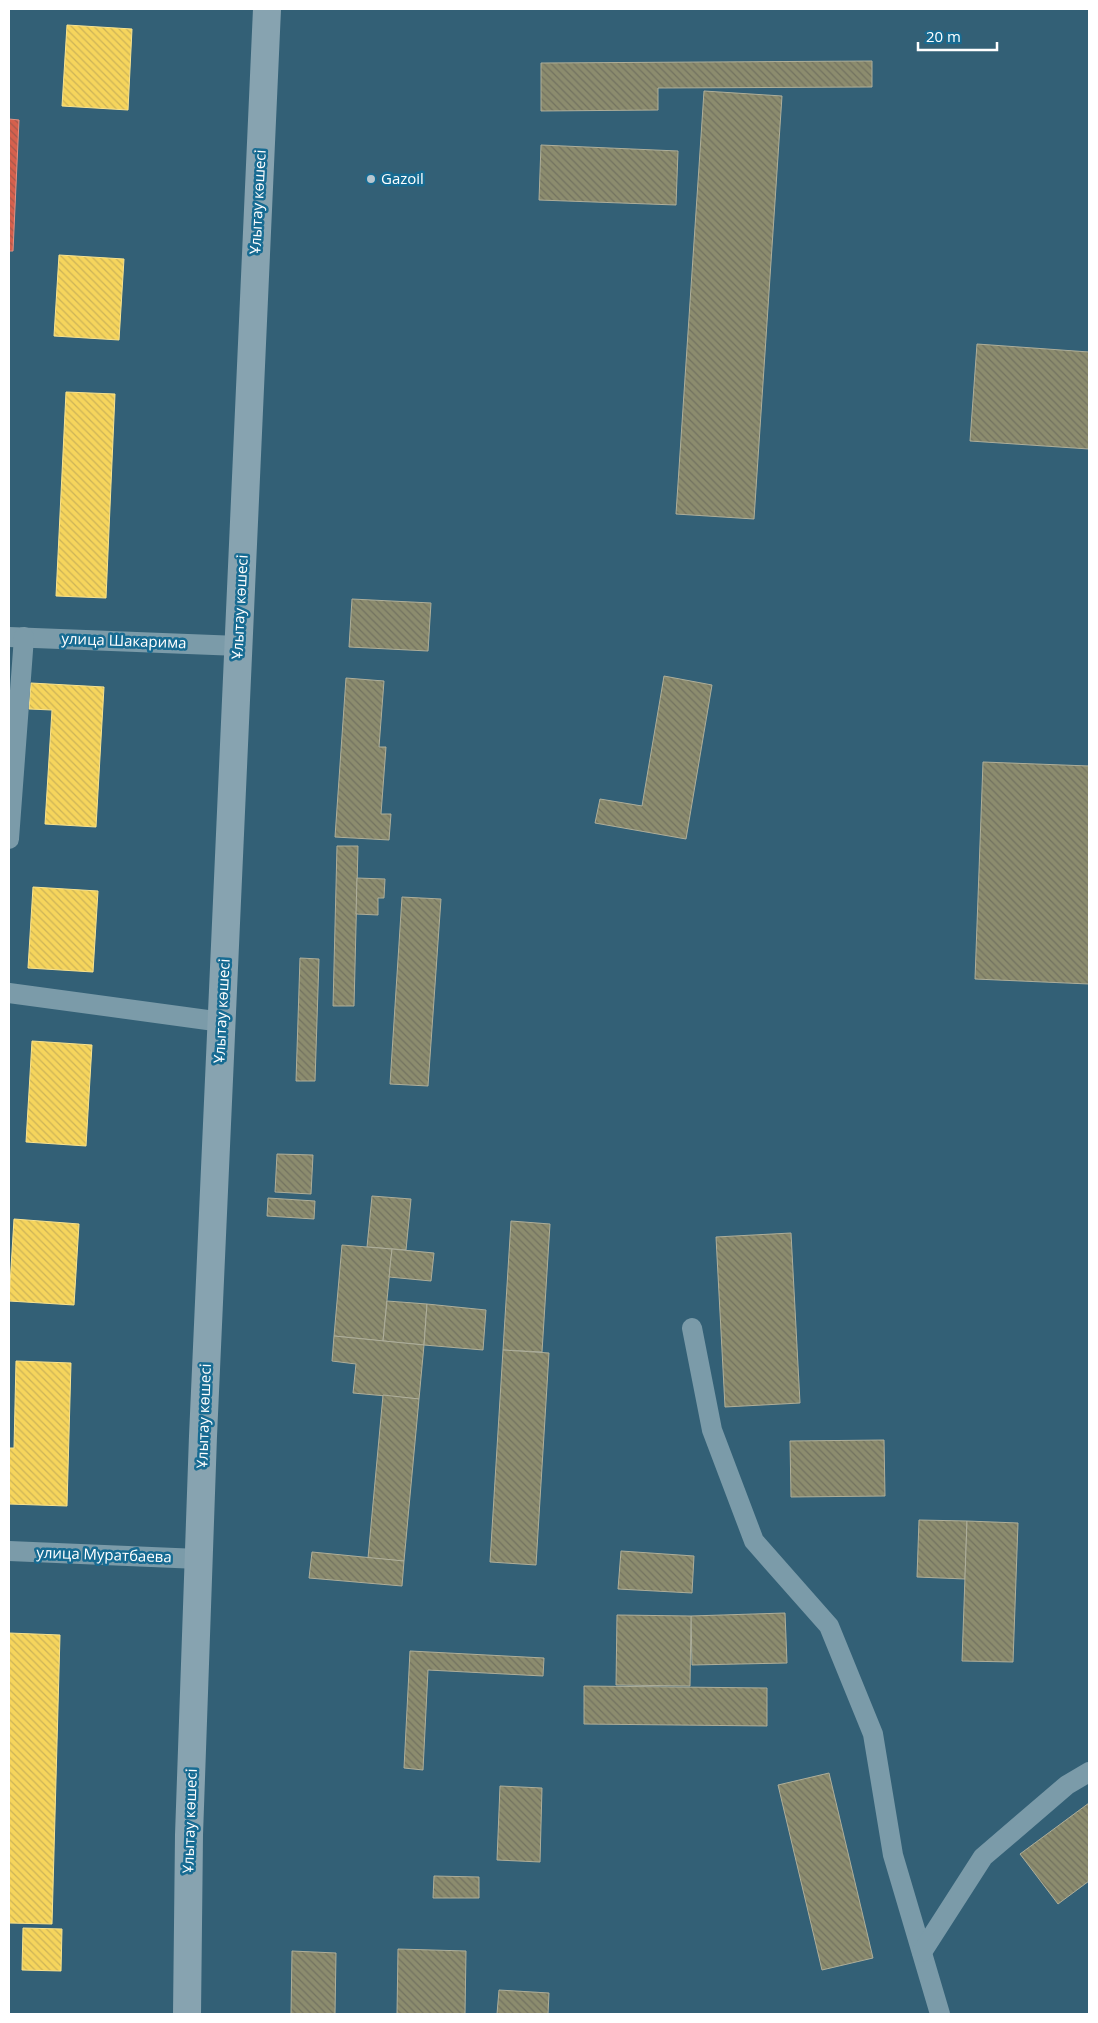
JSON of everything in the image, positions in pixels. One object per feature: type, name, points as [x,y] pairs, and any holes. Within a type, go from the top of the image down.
[{"type":"main road","name":"Ұлытау көшесі","points":[[187,2014],[189,1826],[199,1559],[267,9]]},
{"type":"street","name":"улица Шакарима","points":[[16,637],[239,646]]},
{"type":"street","points":[[9,839],[16,637]]},
{"type":"street","points":[[9,993],[222,1022]]},
{"type":"street","points":[[692,1328],[712,1430],[754,1541],[829,1626],[873,1734],[893,1855],[940,2014]]},
{"type":"street","name":"улица Муратбаева","points":[[9,1551],[199,1559]]},
{"type":"street","points":[[922,1952],[984,1857],[1067,1785],[1089,1772]]},
{"type":"building: Жильё","points":[[67,25],[132,29],[128,110],[62,106]]},
{"type":"building: Жильё","points":[[59,255],[124,259],[119,340],[54,336]]},
{"type":"building: Жильё","points":[[66,392],[115,394],[106,598],[56,596]]},
{"type":"building: Жильё","points":[[31,683],[104,687],[96,827],[45,824],[52,710],[29,709]]},
{"type":"building: Жильё","points":[[33,887],[98,891],[93,972],[28,968]]},
{"type":"building: Жильё","points":[[32,1041],[92,1045],[86,1146],[26,1142]]},
{"type":"building: Жильё","points":[[14,1219],[79,1224],[74,1305],[9,1301]]},
{"type":"building: Жильё","points":[[16,1361],[71,1363],[67,1506],[9,1504],[9,1448],[14,1448]]},
{"type":"building: Жильё","points":[[9,1633],[60,1635],[52,1924],[9,1923]]},
{"type":"building: Жильё","points":[[23,1928],[62,1929],[61,1971],[22,1970]]},
{"type":"building: Торговля","points":[[9,119],[19,120],[13,251],[9,251]]},
{"type":"building: Промзона","points":[[872,61],[872,87],[658,88],[658,110],[541,111],[541,63]]},
{"type":"building: Промзона","points":[[704,91],[782,96],[754,519],[676,514]]},
{"type":"building: Промзона","points":[[541,145],[678,151],[676,205],[539,200]]},
{"type":"building: Промзона","points":[[977,344],[1089,352],[1089,449],[970,441]]},
{"type":"building: Промзона","points":[[352,599],[431,603],[428,651],[349,647]]},
{"type":"building: Промзона","points":[[664,676],[712,685],[686,839],[595,823],[600,799],[642,806]]},
{"type":"building: Промзона","points":[[346,678],[384,681],[379,747],[386,747],[381,814],[391,814],[389,840],[335,837]]},
{"type":"building: Промзона","points":[[983,762],[1089,766],[1089,984],[975,979]]},
{"type":"building: Промзона","points":[[337,846],[358,846],[354,1006],[333,1006]]},
{"type":"building: Промзона","points":[[357,878],[385,879],[384,898],[378,898],[378,915],[356,914]]},
{"type":"building: Промзона","points":[[402,897],[441,899],[428,1086],[390,1084]]},
{"type":"building: Промзона","points":[[300,958],[319,959],[315,1081],[296,1081]]},
{"type":"building: Промзона","points":[[277,1154],[313,1155],[311,1194],[275,1192]]},
{"type":"building: Промзона","points":[[372,1196],[411,1199],[406,1250],[367,1247]]},
{"type":"building: Промзона","points":[[268,1198],[315,1201],[314,1219],[267,1216]]},
{"type":"building: Промзона","points":[[511,1221],[550,1224],[542,1352],[503,1350]]},
{"type":"building: Промзона","points":[[791,1233],[800,1403],[725,1407],[716,1237]]},
{"type":"building: Промзона","points":[[342,1245],[392,1249],[383,1341],[334,1336]]},
{"type":"building: Промзона","points":[[392,1249],[434,1253],[431,1281],[389,1277]]},
{"type":"building: Промзона","points":[[387,1301],[427,1304],[424,1345],[383,1341]]},
{"type":"building: Промзона","points":[[427,1304],[486,1310],[483,1350],[424,1345]]},
{"type":"building: Промзона","points":[[334,1336],[424,1345],[419,1399],[353,1393],[356,1364],[332,1361]]},
{"type":"building: Промзона","points":[[503,1350],[549,1353],[536,1565],[490,1562]]},
{"type":"building: Промзона","points":[[383,1395],[419,1399],[404,1561],[368,1558]]},
{"type":"building: Промзона","points":[[884,1440],[885,1496],[791,1497],[790,1441]]},
{"type":"building: Промзона","points":[[919,1520],[967,1521],[965,1579],[917,1577]]},
{"type":"building: Промзона","points":[[967,1521],[1018,1523],[1013,1662],[962,1661]]},
{"type":"building: Промзона","points":[[621,1551],[694,1556],[692,1593],[618,1589]]},
{"type":"building: Промзона","points":[[312,1552],[404,1561],[402,1586],[309,1578]]},
{"type":"building: Промзона","points":[[785,1613],[787,1663],[692,1665],[691,1616]]},
{"type":"building: Промзона","points":[[617,1615],[691,1616],[690,1686],[616,1685]]},
{"type":"building: Промзона","points":[[410,1651],[544,1658],[543,1676],[428,1670],[423,1770],[404,1768]]},
{"type":"building: Промзона","points":[[584,1686],[767,1688],[767,1726],[584,1724]]},
{"type":"building: Промзона","points":[[829,1773],[873,1958],[822,1970],[778,1785]]},
{"type":"building: Промзона","points":[[500,1786],[542,1788],[540,1862],[497,1860]]},
{"type":"building: Промзона","points":[[1089,1803],[1089,1881],[1058,1904],[1020,1854]]},
{"type":"building: Промзона","points":[[434,1876],[479,1877],[479,1898],[433,1898]]},
{"type":"building: Промзона","points":[[398,1949],[466,1951],[465,2014],[397,2014]]},
{"type":"building: Промзона","points":[[292,1951],[336,1953],[335,2014],[291,2014]]},
{"type":"building: Промзона","points":[[499,1990],[549,1993],[548,2014],[497,2014]]},
{"type":"place","name":"Gazoil","points":[[371,179]]}]
